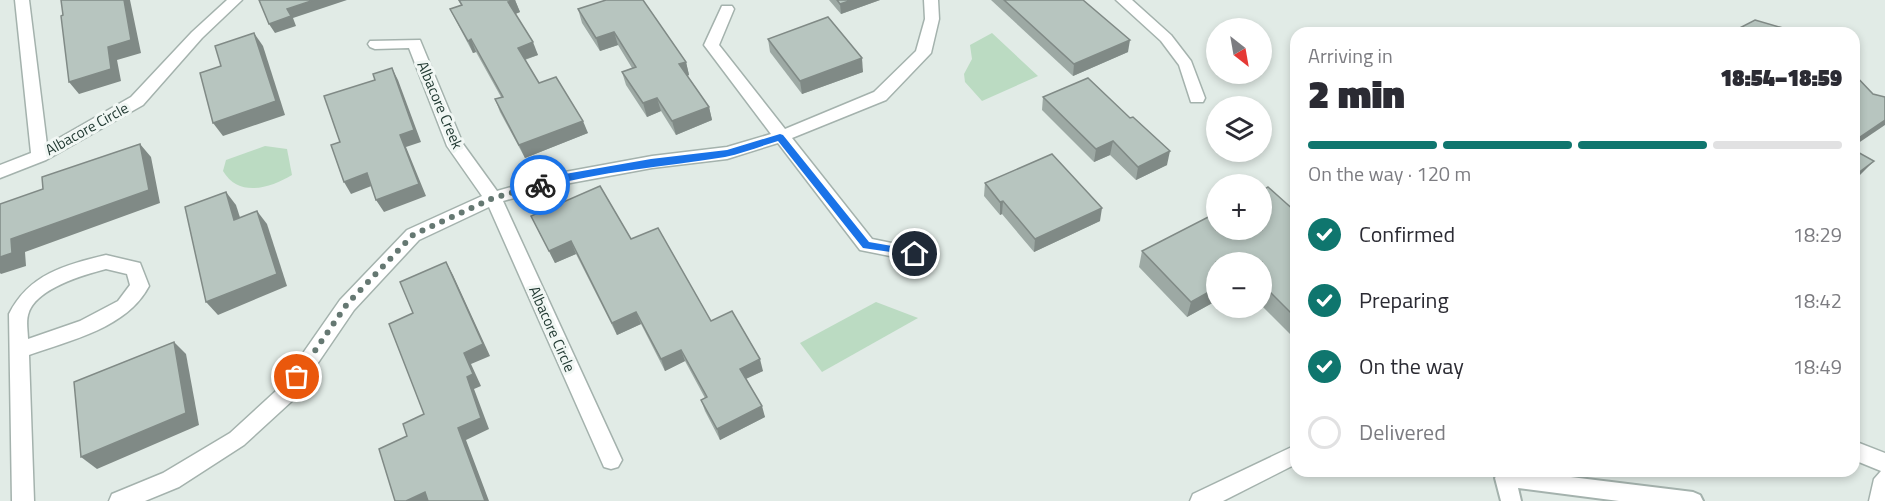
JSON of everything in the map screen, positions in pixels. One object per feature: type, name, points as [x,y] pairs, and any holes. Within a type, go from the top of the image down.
[{"type":"street","name":"Albacore Circle","points":[[21,0],[40,156]]},
{"type":"street","name":"Albacore Circle","points":[[0,172],[40,156],[137,101],[197,35],[235,0]]},
{"type":"street","points":[[120,501],[171,480],[237,439],[285,395],[347,304],[413,235],[493,198],[565,178],[651,162],[727,153],[780,137],[880,96],[923,53],[932,19],[931,0]]},
{"type":"street","points":[[1123,0],[1166,38],[1186,64],[1197,98]]},
{"type":"street","points":[[727,9],[711,45],[780,137],[866,245],[915,254]]},
{"type":"street","name":"Albacore Creek","points":[[375,44],[414,42],[455,146],[493,198]]},
{"type":"street","name":"Albacore Circle","points":[[493,198],[611,460]]},
{"type":"street","points":[[18,351],[87,326],[125,306],[140,286],[134,268],[106,262],[67,272],[31,294],[18,314],[18,351],[22,501]]},
{"type":"street","points":[[1860,452],[1885,462]]},
{"type":"street","points":[[1201,501],[1290,457]]},
{"type":"street","points":[[1880,501],[1885,479]]},
{"type":"lane","points":[[1510,501],[1505,478],[1693,501]]},
{"type":"green space","points":[[992,33],[1038,76],[982,101],[965,82],[964,74],[972,59],[970,45]]},
{"type":"green space","points":[[265,146],[287,149],[292,175],[265,187],[246,188],[237,185],[223,171],[226,160]]},
{"type":"green space","points":[[876,302],[918,318],[822,372],[800,343]]},
{"type":"building","points":[[61,0],[124,0],[131,40],[108,47],[111,69],[69,82]]},
{"type":"building","points":[[259,0],[314,0],[287,9],[291,16],[269,24]]},
{"type":"building","points":[[459,0],[515,0],[508,2],[533,42],[518,48],[539,83],[556,77],[583,121],[519,145],[495,99],[503,97],[471,39],[468,41],[450,9],[462,5]]},
{"type":"building","points":[[606,0],[643,0],[686,62],[679,64],[709,107],[672,121],[657,98],[643,103],[622,72],[636,67],[614,32],[596,38],[578,9]]},
{"type":"building","points":[[837,0],[852,0],[840,4]]},
{"type":"building","points":[[1004,0],[1083,0],[1130,40],[1074,64]]},
{"type":"building","points":[[828,17],[862,58],[800,81],[768,39]]},
{"type":"building","points":[[1755,20],[1779,27],[1742,27]]},
{"type":"building","points":[[254,33],[276,101],[213,123],[200,73],[221,66],[215,46]]},
{"type":"building","points":[[392,68],[414,130],[400,135],[419,184],[376,200],[367,173],[344,182],[331,145],[340,142],[324,96],[375,80],[373,74]]},
{"type":"building","points":[[1088,78],[1130,118],[1133,117],[1170,151],[1138,167],[1113,141],[1096,149],[1043,97]]},
{"type":"building","points":[[1860,80],[1873,94],[1885,97],[1885,120],[1860,137]]},
{"type":"building","points":[[140,144],[149,190],[11,239],[12,253],[0,257],[0,204],[43,189],[42,177]]},
{"type":"building","points":[[1860,153],[1874,161],[1860,172]]},
{"type":"building","points":[[1052,154],[1102,208],[1035,239],[985,183]]},
{"type":"building","points":[[600,186],[631,239],[658,228],[711,321],[732,311],[760,359],[740,369],[762,406],[717,429],[701,400],[707,397],[681,350],[661,359],[636,312],[612,323],[571,241],[549,251],[531,216]]},
{"type":"building","points":[[1272,191],[1290,207],[1290,312],[1272,294],[1272,252],[1206,252],[1206,294],[1191,302],[1142,251],[1206,218],[1206,240],[1272,240]]},
{"type":"building","points":[[226,192],[234,220],[257,211],[277,274],[206,302],[185,207]]},
{"type":"building","points":[[446,262],[483,344],[464,353],[473,374],[467,377],[481,418],[458,428],[485,501],[428,501],[425,492],[406,501],[395,501],[379,449],[407,436],[403,424],[424,414],[389,324],[413,313],[400,282]]},
{"type":"building","points":[[174,342],[186,413],[81,457],[74,382]]},
{"type":"way so far","points":[[297,377],[347,304],[413,235],[493,198],[540,185]]},
{"type":"route","points":[[540,185],[651,162],[727,153],[780,137],[866,245],[915,254]]}]
